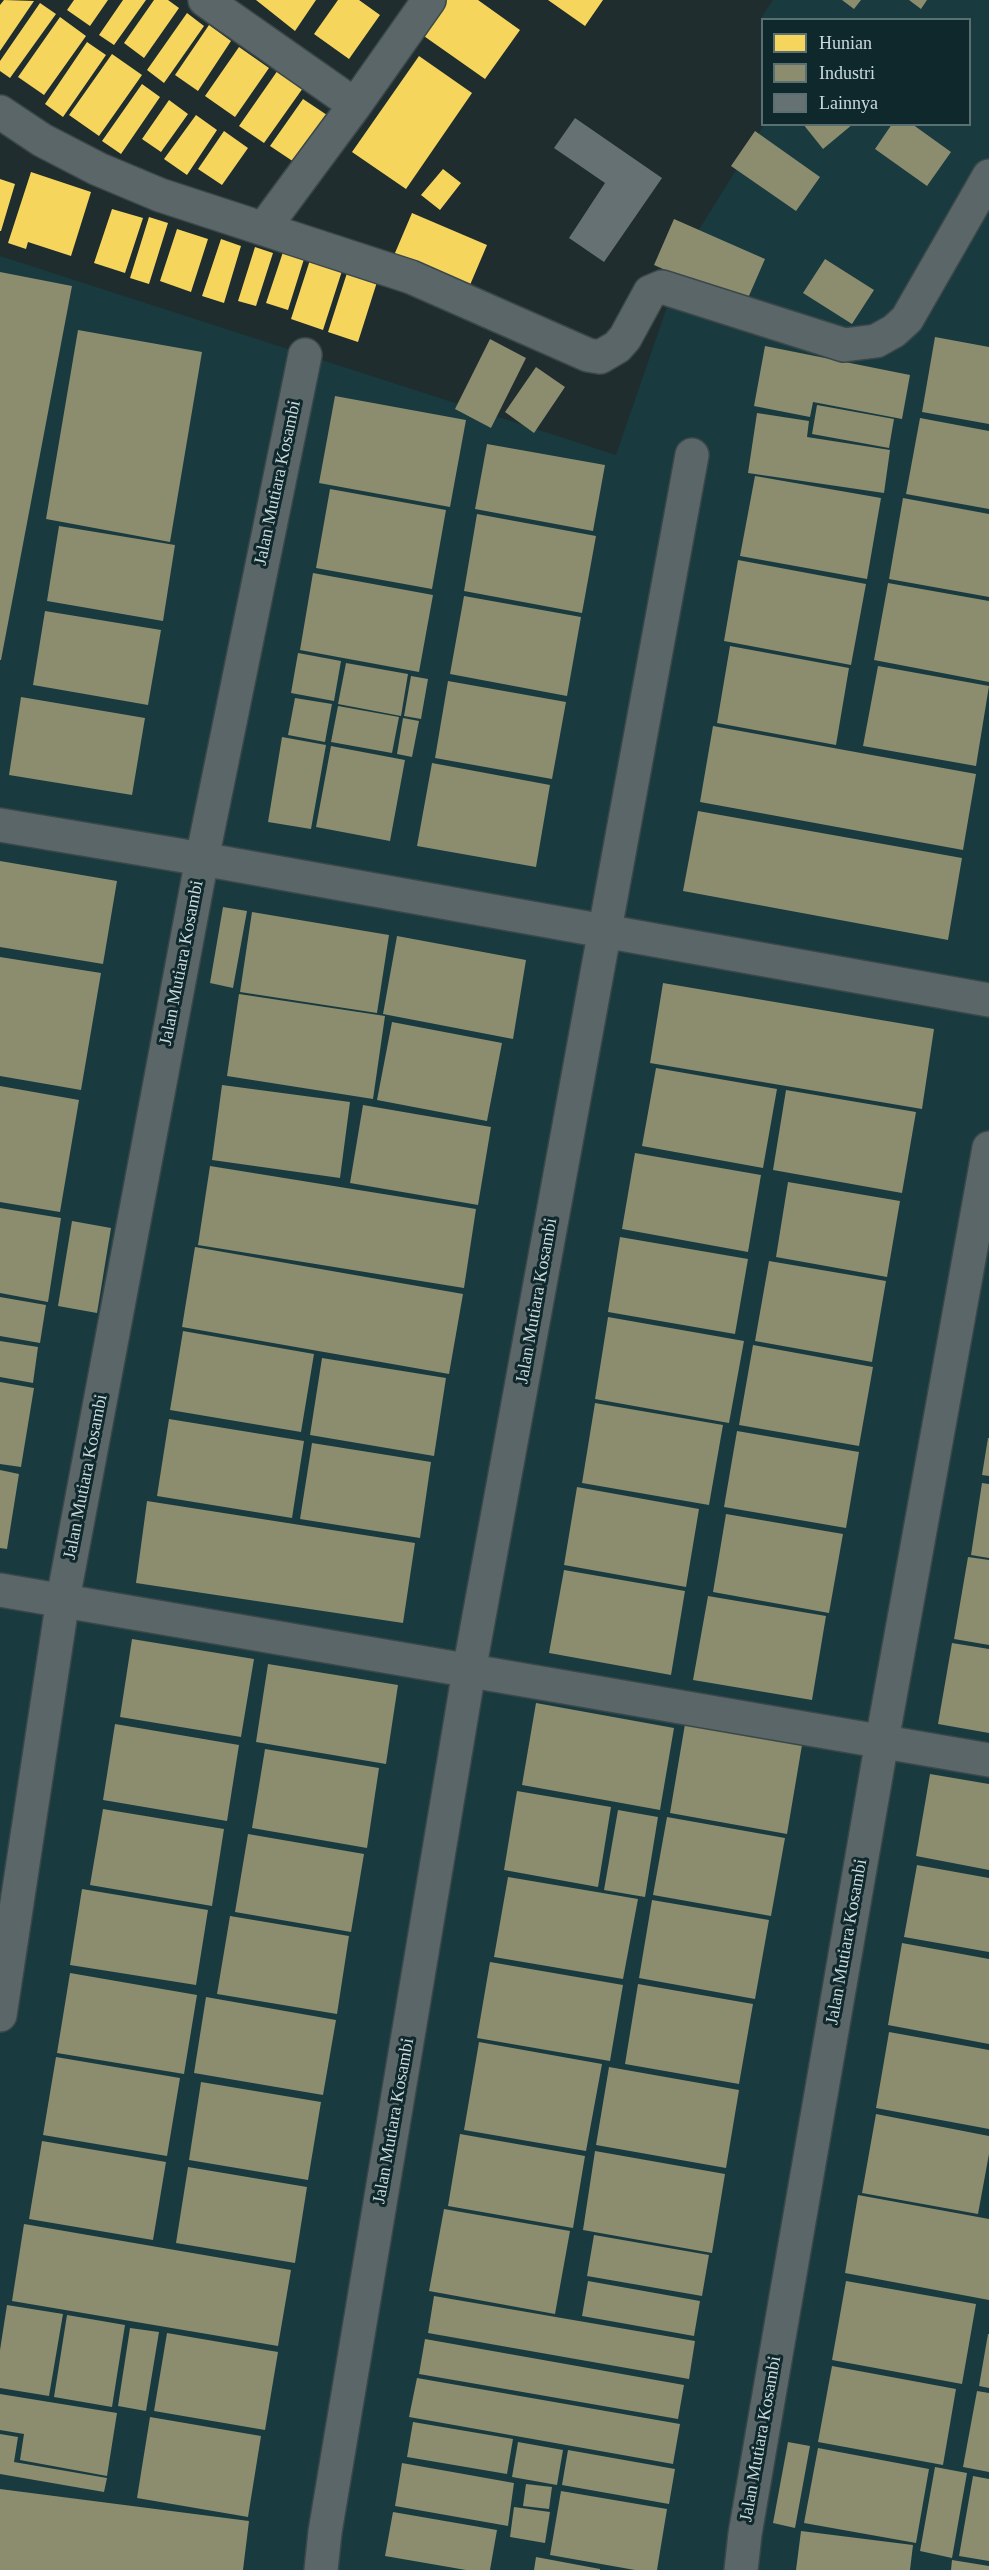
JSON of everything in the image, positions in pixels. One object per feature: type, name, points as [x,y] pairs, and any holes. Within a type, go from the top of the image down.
[{"type":"street","points":[[205,0],[355,105]]},
{"type":"street","points":[[264,228],[429,0]]},
{"type":"street","points":[[0,112],[42,140],[98,169],[160,195],[411,277],[588,355],[600,357],[617,347],[626,338],[650,292],[662,287],[844,345],[876,342],[907,320],[989,176]]},
{"type":"street","name":"Jalan Mutiara Kosambi","points":[[0,2015],[63,1599],[201,859],[305,355]]},
{"type":"street","name":"Jalan Mutiara Kosambi","points":[[321,2570],[325,2532],[469,1671],[692,455]]},
{"type":"street","name":"Jalan Mutiara Kosambi","points":[[0,825],[604,930],[989,1000]]},
{"type":"street","name":"Jalan Mutiara Kosambi","points":[[741,2570],[745,2534],[882,1741],[989,1148]]},
{"type":"street","points":[[0,1590],[63,1599],[989,1760]]},
{"type":"shaded area","points":[[773,0],[989,0],[989,2570],[0,2570],[0,256],[616,455],[687,249],[763,126],[971,126],[971,18],[761,18]]},
{"type":"building: Hunian","points":[[4,0],[34,1],[0,51],[0,5]]},
{"type":"building: Hunian","points":[[74,0],[108,0],[90,26],[67,10]]},
{"type":"building: Hunian","points":[[123,0],[146,0],[114,45],[99,35]]},
{"type":"building: Hunian","points":[[154,0],[168,0],[179,8],[144,58],[124,43]]},
{"type":"building: Hunian","points":[[256,0],[316,0],[295,31]]},
{"type":"building: Hunian","points":[[338,0],[359,0],[380,15],[349,59],[314,34]]},
{"type":"building: Hunian","points":[[445,0],[478,0],[520,30],[485,79],[421,34]]},
{"type":"building: Hunian","points":[[548,0],[603,0],[585,26]]},
{"type":"building: Hunian","points":[[40,3],[56,14],[10,78],[0,71],[0,61]]},
{"type":"building: Hunian","points":[[187,13],[204,26],[164,83],[147,70]]},
{"type":"building: Hunian","points":[[60,17],[86,36],[44,95],[18,77]]},
{"type":"building: Hunian","points":[[209,25],[231,41],[198,91],[175,75]]},
{"type":"building: Hunian","points":[[87,42],[106,55],[63,117],[45,104]]},
{"type":"building: Hunian","points":[[239,47],[269,68],[235,117],[205,96]]},
{"type":"building: Hunian","points":[[112,54],[142,75],[99,136],[69,115]]},
{"type":"building: Hunian","points":[[419,56],[472,93],[406,189],[352,152]]},
{"type":"building: Hunian","points":[[278,70],[303,88],[264,143],[239,126]]},
{"type":"building: Hunian","points":[[142,84],[160,97],[121,154],[102,141]]},
{"type":"building: Hunian","points":[[303,99],[327,115],[294,162],[270,146]]},
{"type":"building: Hunian","points":[[169,100],[188,114],[161,152],[142,139]]},
{"type":"building: Hunian","points":[[196,115],[217,130],[187,175],[164,159]]},
{"type":"building: Hunian","points":[[224,131],[248,148],[222,185],[198,169]]},
{"type":"building: Hunian","points":[[443,169],[461,183],[440,210],[421,195]]},
{"type":"building: Hunian","points":[[31,172],[91,192],[71,256],[28,242],[26,249],[8,243]]},
{"type":"building: Hunian","points":[[0,179],[15,184],[1,231],[0,231]]},
{"type":"building: Hunian","points":[[112,209],[143,218],[125,273],[94,263]]},
{"type":"building: Hunian","points":[[412,213],[487,245],[467,292],[392,260]]},
{"type":"building: Hunian","points":[[149,217],[168,223],[149,284],[130,278]]},
{"type":"building: Hunian","points":[[177,229],[208,239],[191,292],[160,281]]},
{"type":"building: Hunian","points":[[221,239],[241,246],[224,303],[202,296]]},
{"type":"building: Hunian","points":[[255,247],[273,253],[256,306],[238,301]]},
{"type":"building: Hunian","points":[[283,252],[304,259],[288,310],[266,303]]},
{"type":"building: Hunian","points":[[310,260],[342,271],[323,330],[291,319]]},
{"type":"building: Hunian","points":[[347,273],[377,282],[358,342],[328,332]]},
{"type":"building: Industri","points":[[842,0],[861,0],[854,9]]},
{"type":"building: Industri","points":[[909,0],[927,0],[921,9]]},
{"type":"building: Industri","points":[[805,126],[851,126],[823,149]]},
{"type":"building: Industri","points":[[891,126],[915,126],[951,152],[927,186],[875,149]]},
{"type":"building: Industri","points":[[755,131],[820,177],[796,211],[731,166]]},
{"type":"building: Industri","points":[[674,219],[765,259],[745,305],[654,265]]},
{"type":"building: Industri","points":[[825,259],[874,290],[852,324],[803,293]]},
{"type":"building: Industri","points":[[0,272],[72,286],[1,660],[0,660]]},
{"type":"building: Industri","points":[[78,330],[202,352],[170,542],[46,519]]},
{"type":"building: Industri","points":[[935,337],[989,347],[989,424],[922,412]]},
{"type":"building: Industri","points":[[490,339],[526,358],[491,428],[455,409]]},
{"type":"building: Industri","points":[[765,346],[910,375],[902,419],[813,402],[810,417],[754,406]]},
{"type":"building: Industri","points":[[536,367],[565,387],[534,433],[505,412]]},
{"type":"building: Industri","points":[[335,396],[466,420],[450,507],[319,483]]},
{"type":"building: Industri","points":[[817,405],[894,419],[889,448],[812,434]]},
{"type":"building: Industri","points":[[757,413],[809,421],[807,437],[890,450],[884,493],[748,473]]},
{"type":"building: Industri","points":[[920,418],[989,431],[989,509],[906,494]]},
{"type":"building: Industri","points":[[487,444],[605,465],[593,531],[475,509]]},
{"type":"building: Industri","points":[[755,476],[881,498],[867,579],[740,556]]},
{"type":"building: Industri","points":[[330,489],[446,510],[432,589],[316,568]]},
{"type":"building: Industri","points":[[903,498],[989,514],[989,597],[889,579]]},
{"type":"building: Industri","points":[[477,514],[596,536],[582,613],[464,591]]},
{"type":"building: Industri","points":[[59,526],[175,545],[163,621],[47,601]]},
{"type":"building: Industri","points":[[738,560],[866,584],[851,665],[724,641]]},
{"type":"building: Industri","points":[[313,573],[433,595],[419,672],[300,650]]},
{"type":"building: Industri","points":[[888,583],[989,601],[989,682],[874,660]]},
{"type":"building: Industri","points":[[464,596],[581,617],[567,696],[450,674]]},
{"type":"building: Industri","points":[[45,611],[161,630],[148,705],[33,685]]},
{"type":"building: Industri","points":[[730,646],[849,668],[836,745],[717,723]]},
{"type":"building: Industri","points":[[298,653],[341,661],[334,701],[291,693]]},
{"type":"building: Industri","points":[[346,663],[408,674],[401,716],[338,704]]},
{"type":"building: Industri","points":[[878,666],[989,686],[976,766],[863,746]]},
{"type":"building: Industri","points":[[411,676],[428,679],[421,719],[404,716]]},
{"type":"building: Industri","points":[[448,681],[566,702],[552,779],[435,758]]},
{"type":"building: Industri","points":[[21,697],[145,718],[132,795],[9,775]]},
{"type":"building: Industri","points":[[295,698],[332,704],[325,742],[288,735]]},
{"type":"building: Industri","points":[[338,706],[399,717],[392,753],[331,742]]},
{"type":"building: Industri","points":[[403,718],[419,721],[412,757],[397,754]]},
{"type":"building: Industri","points":[[713,726],[976,774],[963,850],[700,802]]},
{"type":"building: Industri","points":[[282,737],[326,745],[311,829],[268,822]]},
{"type":"building: Industri","points":[[331,746],[405,760],[390,841],[316,827]]},
{"type":"building: Industri","points":[[432,763],[550,785],[536,867],[417,846]]},
{"type":"building: Industri","points":[[698,811],[962,858],[948,940],[683,891]]},
{"type":"building: Industri","points":[[0,861],[117,881],[103,964],[0,947]]},
{"type":"building: Industri","points":[[223,907],[247,911],[233,988],[210,983]]},
{"type":"building: Industri","points":[[252,912],[389,935],[377,1013],[240,992]]},
{"type":"building: Industri","points":[[397,936],[526,960],[513,1039],[383,1014]]},
{"type":"building: Industri","points":[[0,957],[101,973],[81,1090],[0,1076]]},
{"type":"building: Industri","points":[[663,983],[934,1029],[922,1109],[650,1063]]},
{"type":"building: Industri","points":[[239,994],[385,1016],[373,1099],[227,1076]]},
{"type":"building: Industri","points":[[392,1022],[502,1043],[487,1121],[377,1100]]},
{"type":"building: Industri","points":[[656,1068],[777,1089],[763,1168],[642,1146]]},
{"type":"building: Industri","points":[[222,1085],[350,1102],[340,1178],[212,1160]]},
{"type":"building: Industri","points":[[0,1086],[79,1100],[60,1212],[0,1202]]},
{"type":"building: Industri","points":[[786,1090],[916,1112],[902,1193],[773,1170]]},
{"type":"building: Industri","points":[[363,1105],[491,1127],[478,1205],[350,1183]]},
{"type":"building: Industri","points":[[635,1153],[761,1175],[748,1252],[622,1229]]},
{"type":"building: Industri","points":[[210,1166],[476,1209],[464,1288],[198,1245]]},
{"type":"building: Industri","points":[[788,1182],[900,1201],[887,1277],[776,1257]]},
{"type":"building: Industri","points":[[0,1208],[61,1218],[48,1302],[0,1293]]},
{"type":"building: Industri","points":[[72,1221],[111,1228],[97,1313],[58,1306]]},
{"type":"building: Industri","points":[[620,1237],[748,1259],[735,1334],[608,1312]]},
{"type":"building: Industri","points":[[195,1247],[463,1294],[449,1374],[182,1327]]},
{"type":"building: Industri","points":[[769,1261],[886,1281],[872,1362],[755,1341]]},
{"type":"building: Industri","points":[[0,1297],[46,1305],[40,1343],[0,1336]]},
{"type":"building: Industri","points":[[608,1317],[744,1341],[729,1423],[595,1399]]},
{"type":"building: Industri","points":[[183,1331],[314,1354],[301,1432],[170,1410]]},
{"type":"building: Industri","points":[[0,1341],[38,1347],[33,1383],[0,1377]]},
{"type":"building: Industri","points":[[753,1345],[873,1367],[859,1446],[739,1425]]},
{"type":"building: Industri","points":[[322,1358],[446,1378],[434,1456],[310,1435]]},
{"type":"building: Industri","points":[[0,1382],[34,1388],[21,1467],[0,1464]]},
{"type":"building: Industri","points":[[595,1403],[723,1425],[709,1505],[582,1483]]},
{"type":"building: Industri","points":[[169,1419],[304,1441],[292,1518],[157,1496]]},
{"type":"building: Industri","points":[[737,1431],[859,1452],[846,1528],[724,1507]]},
{"type":"building: Industri","points":[[989,1438],[989,1476],[982,1475]]},
{"type":"building: Industri","points":[[312,1443],[431,1462],[420,1538],[300,1519]]},
{"type":"building: Industri","points":[[0,1470],[19,1474],[7,1549],[0,1548]]},
{"type":"building: Industri","points":[[982,1483],[989,1484],[989,1558],[971,1555]]},
{"type":"building: Industri","points":[[577,1487],[699,1509],[686,1587],[564,1565]]},
{"type":"building: Industri","points":[[147,1501],[415,1543],[403,1623],[136,1583]]},
{"type":"building: Industri","points":[[726,1514],[843,1534],[829,1613],[713,1592]]},
{"type":"building: Industri","points":[[968,1557],[989,1560],[989,1645],[954,1639]]},
{"type":"building: Industri","points":[[564,1570],[685,1591],[671,1675],[549,1653]]},
{"type":"building: Industri","points":[[708,1596],[826,1616],[812,1700],[693,1680]]},
{"type":"building: Industri","points":[[132,1639],[254,1659],[241,1737],[120,1717]]},
{"type":"building: Industri","points":[[952,1643],[989,1649],[989,1733],[938,1724]]},
{"type":"building: Industri","points":[[268,1664],[398,1685],[386,1764],[256,1742]]},
{"type":"building: Industri","points":[[536,1703],[674,1728],[660,1810],[522,1785]]},
{"type":"building: Industri","points":[[115,1724],[239,1745],[227,1821],[103,1800]]},
{"type":"building: Industri","points":[[685,1724],[802,1745],[787,1834],[670,1813]]},
{"type":"building: Industri","points":[[265,1749],[379,1768],[367,1848],[252,1828]]},
{"type":"building: Industri","points":[[930,1774],[989,1784],[989,1870],[916,1856]]},
{"type":"building: Industri","points":[[517,1791],[611,1807],[598,1887],[504,1870]]},
{"type":"building: Industri","points":[[103,1809],[224,1829],[212,1906],[90,1885]]},
{"type":"building: Industri","points":[[618,1810],[658,1817],[645,1897],[604,1890]]},
{"type":"building: Industri","points":[[667,1817],[785,1838],[771,1916],[653,1895]]},
{"type":"building: Industri","points":[[248,1834],[364,1854],[351,1932],[235,1912]]},
{"type":"building: Industri","points":[[917,1865],[989,1878],[989,1952],[904,1937]]},
{"type":"building: Industri","points":[[508,1877],[638,1899],[623,1979],[494,1957]]},
{"type":"building: Industri","points":[[82,1889],[208,1910],[196,1985],[70,1965]]},
{"type":"building: Industri","points":[[652,1900],[769,1920],[755,1999],[639,1978]]},
{"type":"building: Industri","points":[[230,1916],[349,1936],[337,2014],[217,1994]]},
{"type":"building: Industri","points":[[902,1943],[989,1959],[989,2044],[888,2025]]},
{"type":"building: Industri","points":[[490,1962],[623,1985],[610,2061],[477,2038]]},
{"type":"building: Industri","points":[[70,1973],[197,1995],[184,2074],[57,2053]]},
{"type":"building: Industri","points":[[638,1984],[753,2004],[739,2084],[625,2064]]},
{"type":"building: Industri","points":[[206,1997],[336,2020],[323,2095],[194,2073]]},
{"type":"building: Industri","points":[[889,2032],[989,2050],[989,2129],[876,2108]]},
{"type":"building: Industri","points":[[479,2042],[602,2064],[586,2151],[464,2130]]},
{"type":"building: Industri","points":[[56,2057],[180,2078],[167,2156],[43,2135]]},
{"type":"building: Industri","points":[[609,2067],[739,2090],[726,2168],[596,2145]]},
{"type":"building: Industri","points":[[201,2082],[321,2102],[308,2180],[189,2160]]},
{"type":"building: Industri","points":[[876,2114],[989,2136],[989,2154],[978,2214],[862,2193]]},
{"type":"building: Industri","points":[[460,2134],[585,2156],[573,2228],[448,2206]]},
{"type":"building: Industri","points":[[42,2141],[166,2162],[153,2240],[29,2219]]},
{"type":"building: Industri","points":[[595,2151],[725,2174],[712,2253],[583,2230]]},
{"type":"building: Industri","points":[[188,2167],[307,2187],[295,2263],[176,2243]]},
{"type":"building: Industri","points":[[858,2195],[989,2219],[989,2300],[845,2273]]},
{"type":"building: Industri","points":[[444,2209],[570,2231],[555,2314],[429,2291]]},
{"type":"building: Industri","points":[[24,2224],[291,2270],[278,2346],[12,2301]]},
{"type":"building: Industri","points":[[594,2235],[709,2255],[702,2296],[587,2276]]},
{"type":"building: Industri","points":[[588,2281],[700,2301],[694,2336],[582,2316]]},
{"type":"building: Industri","points":[[846,2281],[976,2304],[962,2384],[832,2360]]},
{"type":"building: Industri","points":[[434,2296],[695,2341],[689,2379],[428,2333]]},
{"type":"building: Industri","points":[[7,2305],[63,2314],[49,2396],[0,2388],[0,2350]]},
{"type":"building: Industri","points":[[67,2315],[125,2325],[112,2407],[54,2397]]},
{"type":"building: Industri","points":[[130,2328],[159,2332],[146,2411],[118,2406]]},
{"type":"building: Industri","points":[[167,2333],[278,2352],[265,2430],[154,2411]]},
{"type":"building: Industri","points":[[989,2334],[989,2388],[979,2386]]},
{"type":"building: Industri","points":[[425,2339],[684,2385],[678,2419],[419,2374]]},
{"type":"building: Industri","points":[[832,2366],[956,2389],[943,2465],[818,2442]]},
{"type":"building: Industri","points":[[417,2378],[680,2424],[673,2464],[409,2417]]},
{"type":"building: Industri","points":[[977,2391],[989,2393],[989,2472],[963,2467]]},
{"type":"building: Industri","points":[[0,2394],[117,2413],[107,2476],[20,2460],[24,2434],[0,2430]]},
{"type":"building: Industri","points":[[150,2417],[261,2436],[248,2517],[137,2498]]},
{"type":"building: Industri","points":[[413,2422],[513,2439],[507,2474],[407,2457]]},
{"type":"building: Industri","points":[[0,2434],[18,2437],[14,2462],[107,2478],[104,2492],[0,2474]]},
{"type":"building: Industri","points":[[518,2442],[563,2450],[557,2485],[512,2477]]},
{"type":"building: Industri","points":[[788,2442],[810,2446],[795,2528],[773,2523]]},
{"type":"building: Industri","points":[[818,2448],[929,2469],[916,2543],[804,2523]]},
{"type":"building: Industri","points":[[568,2450],[675,2469],[669,2504],[562,2485]]},
{"type":"building: Industri","points":[[402,2463],[514,2483],[508,2526],[395,2506]]},
{"type":"building: Industri","points":[[935,2467],[967,2473],[952,2558],[920,2551]]},
{"type":"building: Industri","points":[[973,2476],[989,2479],[989,2561],[959,2556]]},
{"type":"building: Industri","points":[[526,2484],[552,2487],[549,2509],[523,2506]]},
{"type":"building: Industri","points":[[0,2489],[249,2521],[243,2570],[0,2570]]},
{"type":"building: Industri","points":[[561,2491],[667,2509],[657,2570],[635,2570],[550,2555]]},
{"type":"building: Industri","points":[[514,2507],[550,2512],[545,2543],[510,2537]]},
{"type":"building: Industri","points":[[393,2512],[497,2530],[490,2570],[466,2570],[385,2556]]},
{"type":"building: Industri","points":[[801,2531],[913,2545],[910,2570],[796,2570]]},
{"type":"building: Industri","points":[[536,2557],[600,2569],[600,2570],[534,2570]]},
{"type":"building: Industri","points":[[952,2560],[989,2566],[989,2570],[951,2570]]},
{"type":"building: Lainnya","points":[[575,118],[662,178],[604,262],[569,238],[605,183],[554,148]]}]
